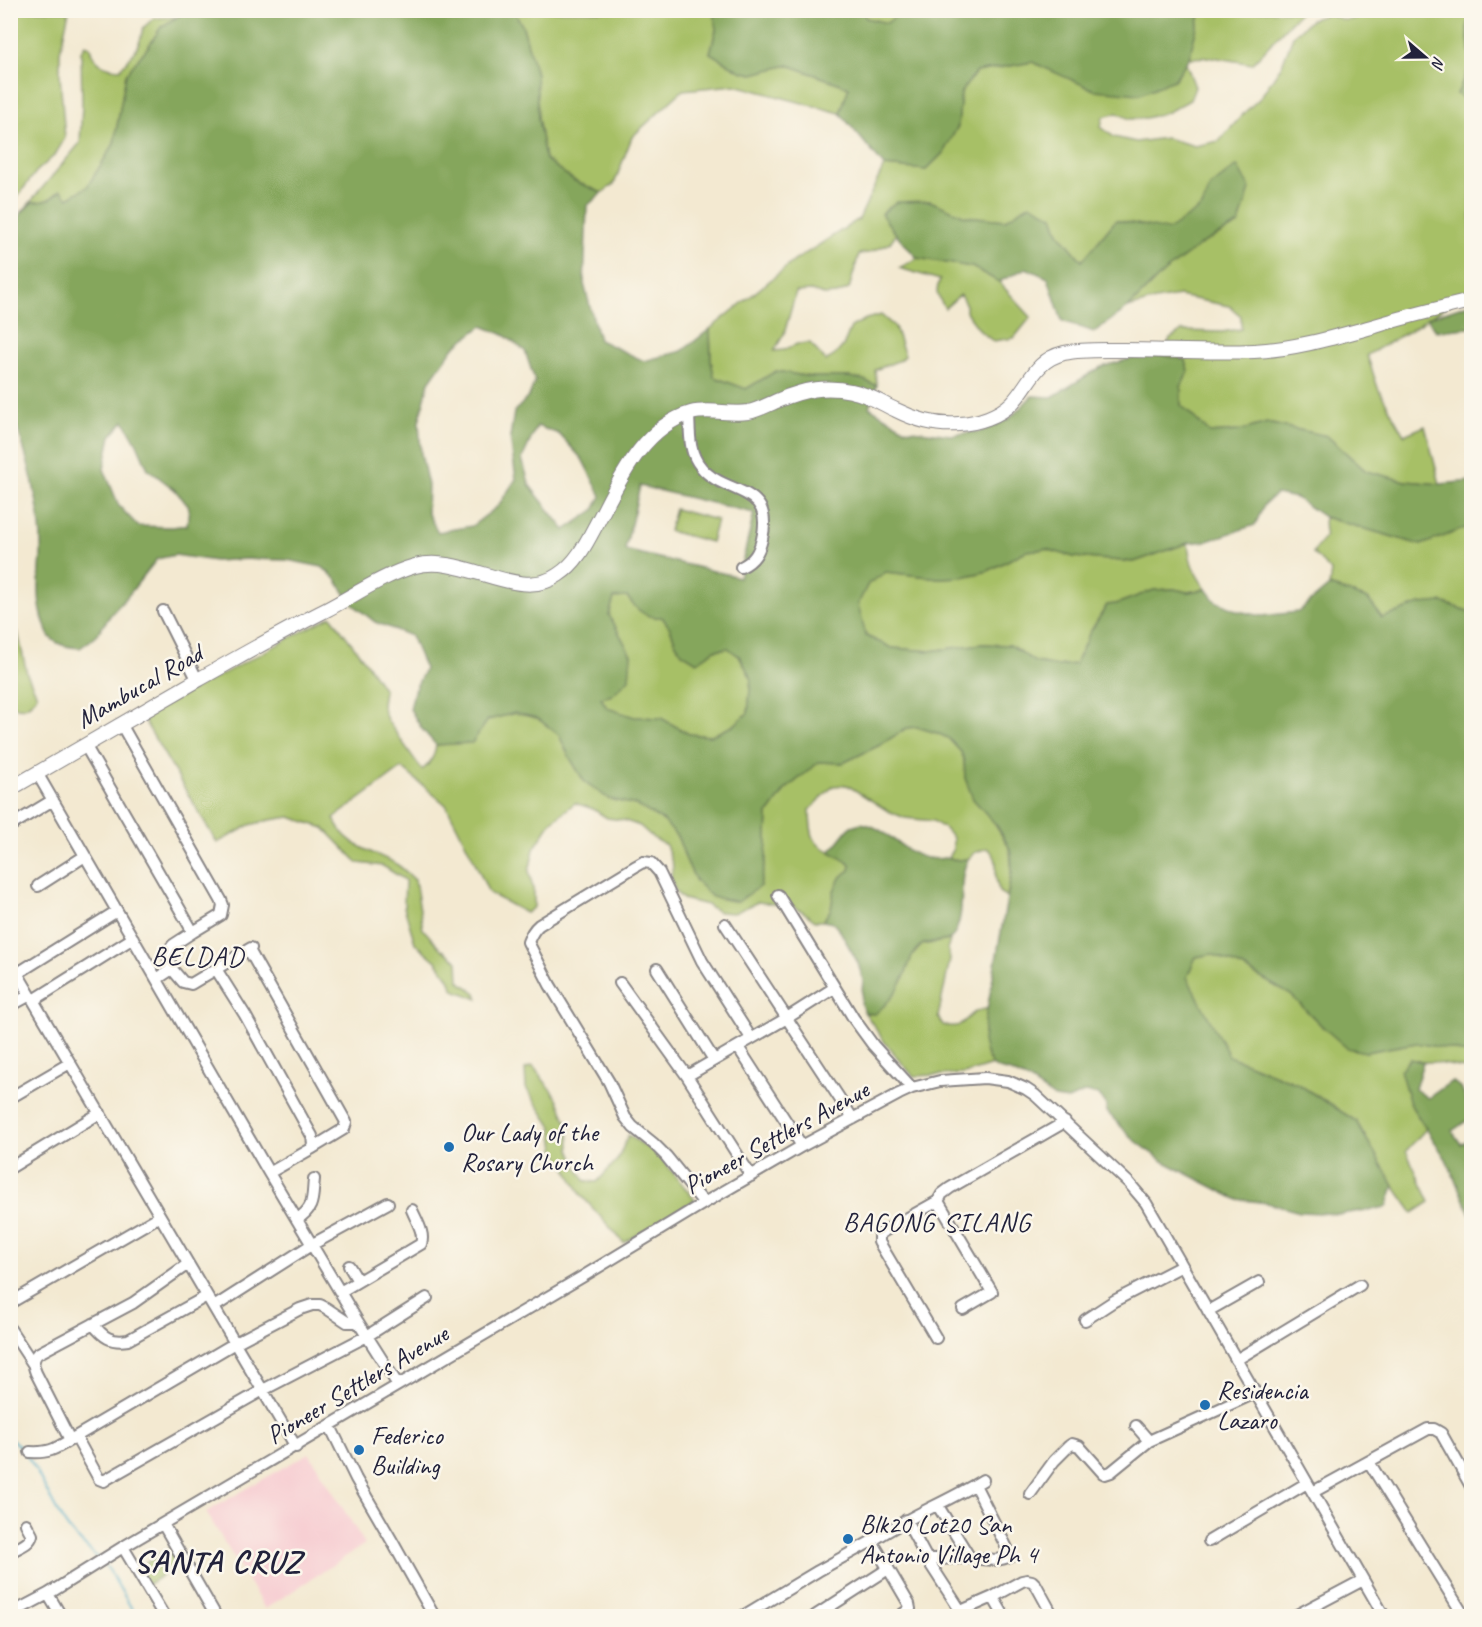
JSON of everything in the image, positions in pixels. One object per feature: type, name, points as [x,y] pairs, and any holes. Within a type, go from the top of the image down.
[{"type":"main road","points":[[689,414],[716,411],[747,412],[810,389],[835,388],[870,396],[899,412],[929,423],[956,425],[970,423],[998,413],[1011,404],[1041,364],[1068,352],[1252,351],[1282,348],[1317,342],[1472,299]]},
{"type":"main road","name":"Mambucal Road","points":[[10,789],[293,626],[341,603],[387,576],[419,565],[433,563],[448,564],[517,583],[544,583],[556,577],[580,554],[639,449],[674,420],[689,414]]},
{"type":"street","points":[[689,414],[690,442],[701,467],[712,476],[753,497],[760,507],[764,529],[759,549],[754,558],[741,567]]},
{"type":"street","points":[[163,611],[198,681]]},
{"type":"street","points":[[121,724],[221,900],[223,910],[221,915],[173,945],[167,952],[172,969],[183,982],[191,984],[250,949],[346,1122],[344,1129],[269,1173]]},
{"type":"street","points":[[85,745],[193,932]]},
{"type":"street","points":[[37,773],[311,1245],[357,1322],[398,1384]]},
{"type":"street","points":[[10,826],[53,800]]},
{"type":"street","points":[[38,886],[85,856]]},
{"type":"street","points":[[704,1203],[666,1156],[625,1117],[601,1067],[550,985],[528,942],[531,935],[539,925],[647,861],[659,872],[702,960],[751,1038]]},
{"type":"street","points":[[778,895],[834,988],[873,1045],[912,1088]]},
{"type":"street","points":[[18,973],[117,911]]},
{"type":"street","points":[[725,924],[853,1119]]},
{"type":"street","points":[[10,1006],[32,997],[132,938]]},
{"type":"street","points":[[10,961],[296,1447]]},
{"type":"street","points":[[156,979],[172,969]]},
{"type":"street","points":[[216,969],[312,1136],[311,1149]]},
{"type":"street","points":[[657,969],[714,1060]]},
{"type":"street","points":[[620,983],[687,1076],[751,1176]]},
{"type":"street","points":[[687,1076],[834,988]]},
{"type":"street","points":[[738,1047],[802,1146]]},
{"type":"street","points":[[10,1098],[70,1063]]},
{"type":"street","name":"Pioneer Settlers Avenue","points":[[10,1614],[48,1594],[123,1547],[296,1447],[398,1384],[582,1278],[802,1146],[912,1088],[940,1081],[985,1078],[1008,1081],[1035,1095],[1142,1197],[1384,1617]]},
{"type":"street","points":[[10,1168],[100,1113]]},
{"type":"street","points":[[936,1338],[879,1242],[879,1234],[938,1201],[942,1194],[950,1188],[1065,1122]]},
{"type":"street","points":[[297,1220],[307,1212],[312,1204],[314,1179]]},
{"type":"street","points":[[938,1201],[992,1292],[963,1309]]},
{"type":"street","points":[[214,1307],[311,1245],[388,1203]]},
{"type":"street","points":[[340,1292],[421,1244],[422,1234],[412,1210]]},
{"type":"street","points":[[10,1303],[160,1215]]},
{"type":"street","points":[[33,1364],[38,1354],[133,1303],[188,1264]]},
{"type":"street","points":[[349,1266],[358,1281]]},
{"type":"street","points":[[1085,1320],[1182,1266]]},
{"type":"street","points":[[1208,1311],[1259,1282]]},
{"type":"street","points":[[1236,1360],[1360,1285]]},
{"type":"street","points":[[93,1324],[102,1335],[120,1342],[128,1340],[207,1296]]},
{"type":"street","points":[[10,1329],[33,1364],[73,1439],[99,1479],[104,1480],[263,1390],[367,1336],[427,1299]]},
{"type":"street","points":[[30,1452],[44,1453],[53,1450],[235,1342],[291,1313],[312,1305],[320,1305],[347,1322],[357,1322]]},
{"type":"street","points":[[1030,1494],[1054,1461],[1072,1444],[1079,1446],[1105,1474],[1111,1472],[1149,1441],[1255,1393]]},
{"type":"street","points":[[330,1426],[356,1479],[434,1617]]},
{"type":"street","points":[[1136,1426],[1149,1441]]},
{"type":"street","points":[[1209,1542],[1310,1488],[1369,1462],[1425,1431],[1434,1429],[1441,1433],[1472,1488]]},
{"type":"street","points":[[1369,1462],[1464,1617]]},
{"type":"street","points":[[743,1617],[906,1520],[938,1506],[979,1483],[1010,1556],[1004,1559],[927,1559]]},
{"type":"street","points":[[938,1506],[970,1558]]},
{"type":"street","points":[[906,1520],[927,1559],[963,1614],[1027,1580],[1036,1585],[1053,1617]]},
{"type":"street","points":[[10,1552],[32,1538],[33,1534],[26,1524]]},
{"type":"street","points":[[163,1524],[216,1617]]},
{"type":"street","points":[[872,1541],[909,1604],[910,1609],[900,1617]]},
{"type":"street","points":[[123,1547],[164,1617]]},
{"type":"street","points":[[815,1617],[888,1569]]},
{"type":"street","points":[[1295,1617],[1363,1580]]},
{"type":"street","points":[[48,1594],[61,1617]]},
{"type":"street","points":[[993,1597],[1004,1617]]},
{"type":"shaded area","points":[[309,1453],[365,1544],[265,1609],[206,1512]]},
{"type":"green space","points":[[11,10],[69,11],[60,52],[65,138],[55,155],[36,172],[11,205]]},
{"type":"green space","points":[[188,10],[514,11],[523,27],[536,74],[538,118],[545,159],[575,181],[602,193],[587,206],[584,284],[599,340],[644,361],[682,351],[710,329],[714,377],[746,389],[776,371],[811,377],[849,377],[864,380],[877,385],[869,407],[905,429],[950,435],[982,431],[1009,419],[1032,396],[1052,397],[1101,367],[1133,358],[1161,355],[1186,360],[1188,372],[1181,387],[1181,405],[1210,433],[1239,431],[1267,423],[1327,436],[1366,471],[1405,481],[1440,484],[1471,481],[1471,526],[1421,545],[1324,517],[1296,498],[1276,494],[1264,505],[1255,525],[1207,541],[1188,543],[1134,562],[1074,557],[1046,549],[1026,551],[988,571],[962,577],[939,578],[886,572],[868,584],[858,604],[866,636],[892,648],[930,651],[982,644],[1010,645],[1035,662],[1057,666],[1075,664],[1089,634],[1107,605],[1154,590],[1174,589],[1188,592],[1206,589],[1215,601],[1238,611],[1262,616],[1298,612],[1329,586],[1368,599],[1382,618],[1420,604],[1442,602],[1471,612],[1471,1056],[1455,1050],[1416,1043],[1365,1052],[1347,1048],[1291,995],[1244,968],[1212,954],[1196,957],[1187,977],[1229,1056],[1298,1084],[1356,1121],[1394,1186],[1387,1207],[1341,1214],[1300,1212],[1267,1203],[1236,1199],[1163,1161],[1133,1139],[1107,1112],[1105,1102],[1098,1095],[1086,1092],[1068,1100],[1055,1098],[1028,1080],[992,1065],[983,1041],[1012,871],[1011,853],[997,826],[973,799],[965,778],[961,752],[948,738],[937,733],[917,727],[907,728],[880,745],[843,763],[819,762],[785,790],[768,814],[766,858],[760,886],[738,902],[712,897],[696,881],[678,838],[664,821],[636,805],[609,799],[584,781],[559,735],[537,718],[515,713],[488,720],[472,743],[436,745],[422,729],[410,709],[414,691],[425,669],[411,636],[375,622],[350,602],[336,579],[322,567],[287,560],[215,561],[175,555],[157,559],[95,637],[80,648],[60,644],[53,640],[47,631],[39,599],[41,539],[37,501],[23,445],[11,411],[11,233],[22,212],[33,202],[55,196],[61,190],[68,198],[87,187],[114,144],[126,74],[161,27]],"holes":[[[482,326],[504,335],[525,351],[535,381],[529,396],[514,412],[510,437],[516,479],[498,506],[472,526],[438,532],[427,512],[428,485],[421,454],[419,422],[429,382],[454,347]],[[124,421],[148,469],[175,490],[189,507],[187,525],[138,526],[119,506],[104,469],[111,436]],[[537,426],[559,434],[582,459],[601,496],[594,510],[565,530],[530,486],[522,459]],[[640,486],[754,513],[739,577],[625,550]],[[627,597],[642,612],[662,617],[682,653],[697,662],[715,650],[728,648],[740,657],[751,678],[748,713],[733,726],[710,736],[689,734],[661,718],[634,717],[607,708],[601,698],[612,695],[629,679],[631,655],[609,615],[614,598]]]},
{"type":"green space","points":[[514,11],[714,11],[716,30],[710,53],[740,71],[753,74],[788,65],[849,87],[840,113],[735,85],[683,90],[632,137],[614,184],[602,193],[575,181],[545,159],[538,118],[536,74],[523,27]]},
{"type":"green space","points":[[714,11],[862,11],[866,18],[887,23],[902,11],[1201,11],[1189,58],[1174,80],[1140,94],[1094,90],[1032,62],[976,72],[961,92],[958,126],[943,153],[926,170],[884,166],[840,113],[849,87],[788,65],[753,74],[740,71],[710,53],[716,30]]},
{"type":"green space","points":[[862,11],[902,11],[887,23],[866,18]]},
{"type":"green space","points":[[1201,11],[1301,11],[1252,64],[1212,57],[1189,58]]},
{"type":"green space","points":[[1366,11],[1471,11],[1467,29],[1471,64],[1457,94],[1471,105],[1471,290],[1409,331],[1367,355],[1378,388],[1404,435],[1425,426],[1440,484],[1405,481],[1366,471],[1327,436],[1267,423],[1239,431],[1209,433],[1181,405],[1181,387],[1188,372],[1186,360],[1161,355],[1170,339],[1182,331],[1222,332],[1241,329],[1241,316],[1229,306],[1179,296],[1128,308],[1164,272],[1203,243],[1239,224],[1210,187],[1202,207],[1168,231],[1116,220],[1082,261],[1059,233],[1053,216],[1005,220],[965,216],[930,201],[881,214],[896,234],[889,244],[868,253],[859,254],[849,289],[837,294],[824,295],[811,291],[796,292],[784,334],[774,351],[797,344],[810,343],[826,361],[843,346],[851,327],[866,319],[881,315],[895,327],[905,356],[875,370],[877,385],[849,377],[811,377],[776,371],[746,389],[714,377],[710,329],[794,261],[859,219],[884,166],[926,170],[943,153],[958,126],[961,92],[976,72],[1033,62],[1062,74],[1174,80],[1186,63],[1195,87],[1190,100],[1168,112],[1146,118],[1130,119],[1117,113],[1103,117],[1101,127],[1114,137],[1136,142],[1166,138],[1195,146],[1219,141],[1260,98],[1282,65],[1293,36],[1312,19],[1328,14],[1344,20],[1356,19]]},
{"type":"green space","points":[[1472,11],[1471,105],[1457,94],[1471,64],[1467,29]]},
{"type":"green space","points":[[177,17],[161,27],[126,74],[114,144],[87,187],[68,198],[60,190],[48,199],[33,202],[22,212],[80,143],[81,51],[85,45],[90,47],[100,64],[120,69],[135,50],[143,28],[154,18]]},
{"type":"green space","points":[[1237,166],[1250,189],[1239,224],[1203,243],[1164,272],[1128,308],[1094,332],[1062,321],[1048,278],[1026,268],[999,282],[972,267],[917,258],[881,214],[896,202],[930,201],[965,216],[1005,220],[1030,204],[1053,216],[1059,233],[1082,261],[1116,220],[1168,230],[1202,207],[1210,187]]},
{"type":"green space","points":[[917,258],[972,267],[999,282],[1031,317],[1014,338],[993,341],[981,332],[966,312],[966,305],[960,295],[945,308],[938,295],[937,288],[940,280],[899,268]]},
{"type":"green space","points":[[1471,303],[1471,327],[1469,328],[1436,331],[1427,318]]},
{"type":"green space","points":[[675,509],[717,520],[711,542],[669,531]]},
{"type":"green space","points":[[1324,517],[1421,545],[1471,526],[1471,612],[1382,618],[1368,599],[1329,586],[1331,571],[1313,553],[1325,536]]},
{"type":"green space","points":[[1188,543],[1193,568],[1206,589],[1188,592],[1174,589],[1154,590],[1107,605],[1089,634],[1075,664],[1057,666],[1035,662],[1010,645],[982,644],[930,651],[892,648],[866,636],[857,604],[868,584],[886,572],[939,578],[962,577],[988,571],[1026,551],[1046,549],[1074,557],[1134,562]]},
{"type":"green space","points":[[627,596],[642,612],[662,617],[670,628],[676,644],[697,662],[715,650],[728,648],[740,657],[751,678],[748,713],[733,726],[710,736],[689,734],[661,718],[634,717],[607,708],[601,698],[612,695],[631,655],[609,615],[614,598]]},
{"type":"green space","points":[[331,616],[384,690],[382,705],[387,720],[422,770],[432,759],[436,745],[472,742],[488,720],[515,713],[537,718],[559,735],[584,781],[609,799],[636,805],[664,821],[678,838],[696,881],[760,886],[766,858],[768,814],[785,790],[819,762],[843,763],[880,745],[906,728],[917,727],[937,733],[948,738],[961,752],[965,778],[1008,845],[1011,865],[1007,897],[999,892],[996,860],[987,848],[974,853],[968,859],[952,859],[948,857],[953,849],[953,838],[945,829],[933,821],[905,818],[888,811],[847,785],[833,786],[810,810],[813,836],[816,842],[851,866],[850,870],[840,878],[834,891],[831,909],[823,921],[815,921],[792,906],[758,902],[734,913],[719,912],[707,905],[683,899],[675,891],[671,876],[673,866],[666,845],[653,838],[640,826],[623,820],[607,818],[593,809],[575,803],[551,822],[534,849],[529,871],[534,893],[534,907],[526,913],[489,893],[446,805],[402,768],[334,818],[344,834],[358,846],[396,864],[415,880],[423,929],[440,948],[458,961],[459,981],[476,993],[478,999],[454,990],[436,961],[415,943],[404,907],[405,880],[383,866],[358,863],[324,828],[290,817],[250,825],[217,843],[142,717]]},
{"type":"green space","points":[[10,626],[18,633],[27,674],[37,695],[32,702],[23,707],[11,704]]},
{"type":"green space","points":[[861,823],[873,826],[923,857],[968,859],[963,876],[961,913],[953,936],[945,941],[925,944],[917,949],[898,989],[875,1014],[865,1013],[861,1004],[863,980],[858,963],[840,931],[833,923],[823,921],[831,909],[834,891],[840,878],[850,870],[851,866],[830,852],[851,826]]},
{"type":"green space","points":[[950,940],[948,948],[950,960],[938,1017],[943,1025],[955,1026],[963,1023],[972,1014],[987,1009],[984,1045],[992,1065],[964,1074],[913,1076],[886,1044],[865,1013],[875,1014],[903,980],[912,956],[922,945]]},
{"type":"green space","points":[[1212,954],[1244,968],[1291,995],[1323,1027],[1366,1052],[1416,1043],[1455,1050],[1471,1056],[1471,1073],[1469,1069],[1410,1059],[1410,1104],[1426,1129],[1406,1151],[1430,1202],[1413,1213],[1394,1186],[1356,1121],[1298,1084],[1229,1056],[1186,977],[1196,957]]},
{"type":"green space","points":[[1410,1059],[1423,1062],[1415,1089],[1428,1098],[1452,1081],[1461,1088],[1471,1108],[1471,1118],[1452,1131],[1461,1144],[1471,1140],[1471,1216],[1446,1159],[1410,1104],[1400,1070]]},
{"type":"green space","points":[[533,1066],[557,1098],[569,1127],[570,1149],[585,1181],[597,1182],[618,1159],[628,1135],[658,1154],[695,1200],[624,1243],[582,1196],[555,1149],[552,1127],[526,1088],[525,1069]]},
{"type":"green space","points":[[169,1548],[179,1565],[147,1585],[137,1568]]},
{"type":"waterway","points":[[10,1438],[29,1458],[63,1521],[98,1558]]},
{"type":"waterway","points":[[104,1564],[136,1616]]},
{"type":"place","name":"Our Lady of the Rosary Church","points":[[449,1147]]},
{"type":"place","name":"Residencia Lazaro","points":[[1205,1405]]},
{"type":"place","name":"Federico Building","points":[[359,1450]]},
{"type":"place","name":"Blk20 Lot20 San Antonio Village Ph 4","points":[[848,1539]]},
{"type":"district","name":"BELDAD","points":[[198,956]]},
{"type":"district","name":"BAGONG SILANG","points":[[937,1222]]},
{"type":"district","name":"SANTA CRUZ","points":[[218,1561]]}]
